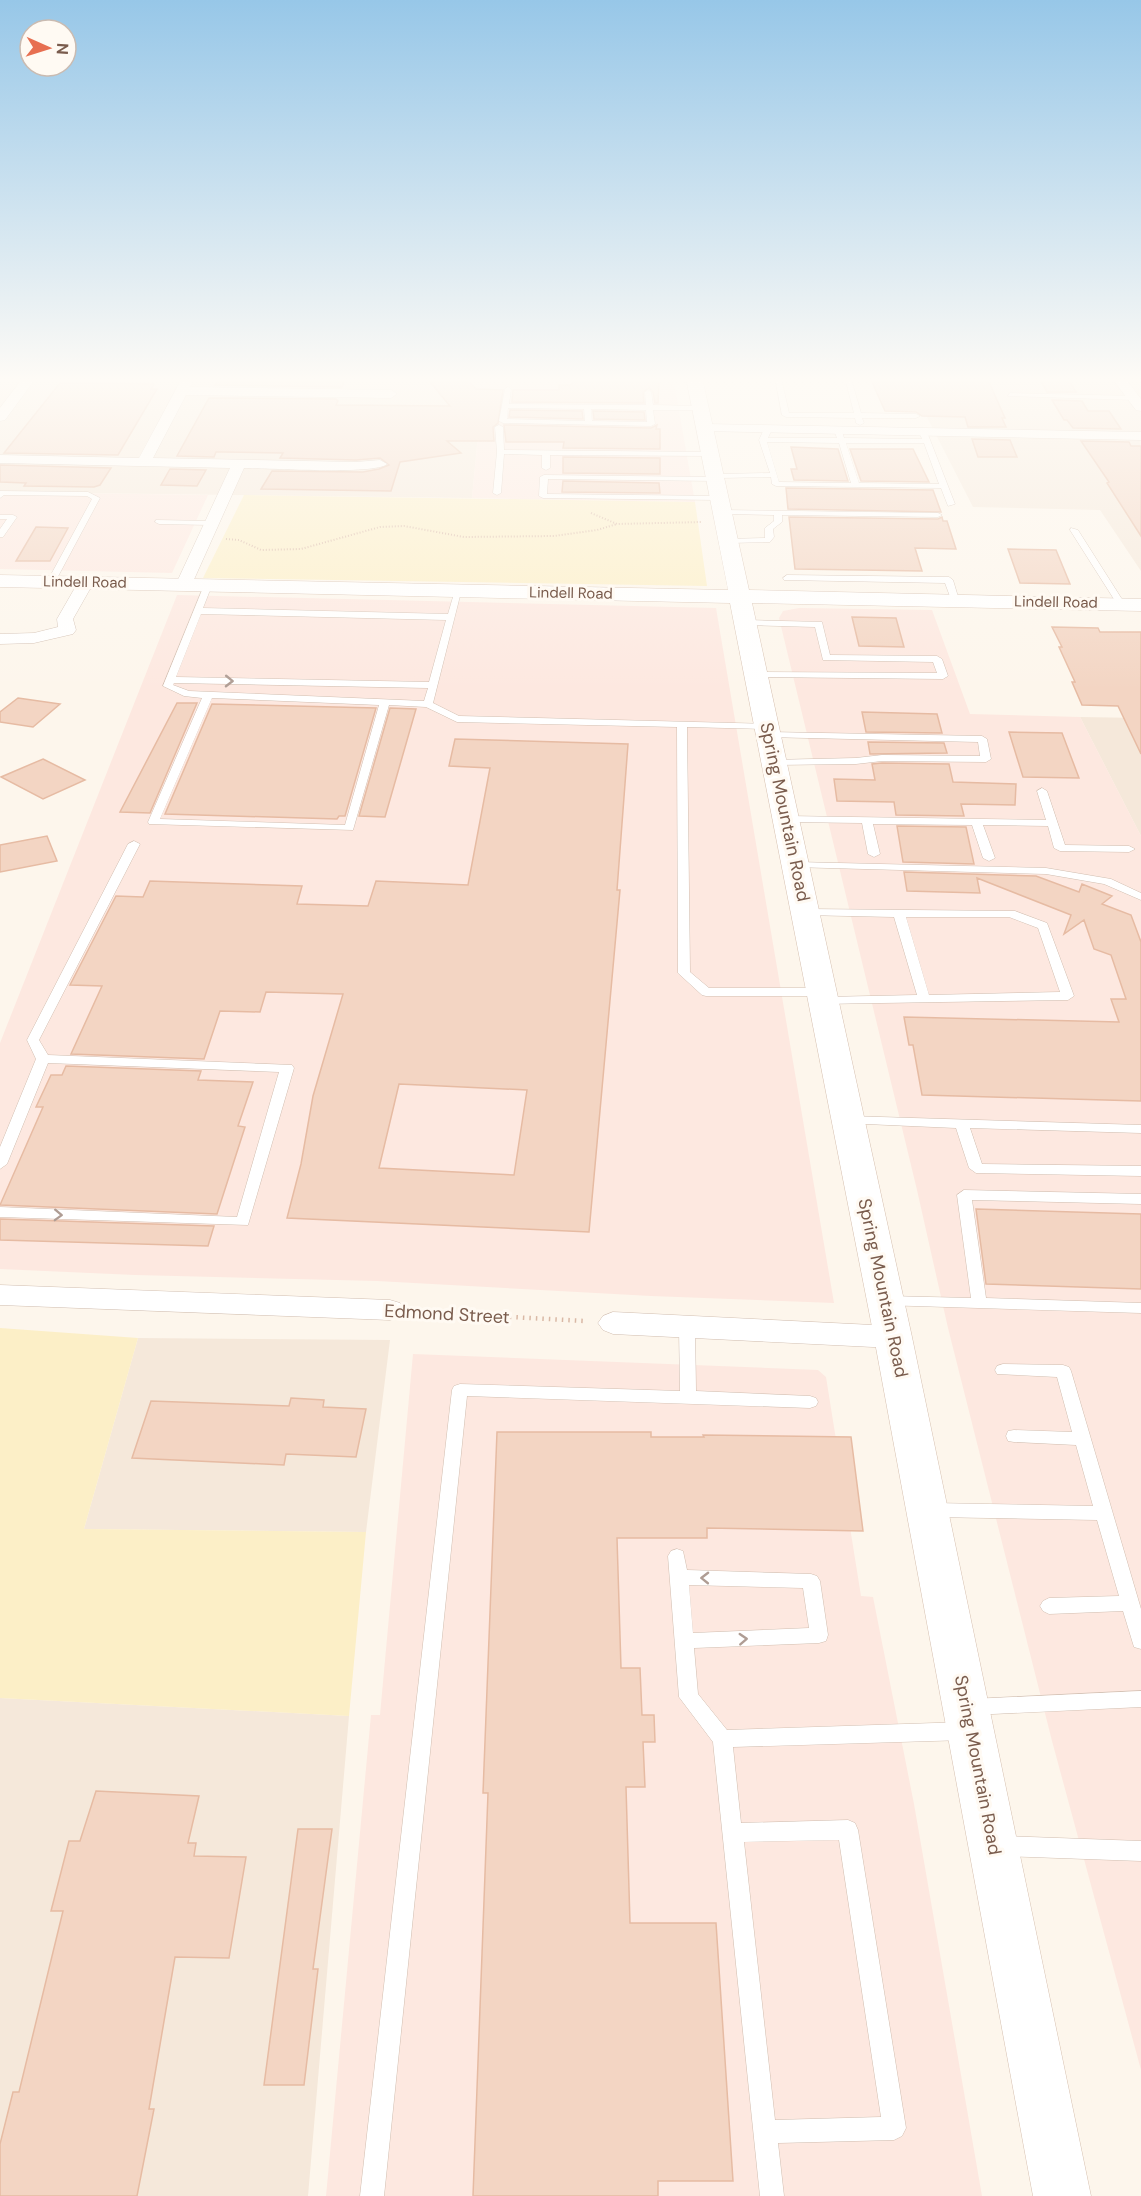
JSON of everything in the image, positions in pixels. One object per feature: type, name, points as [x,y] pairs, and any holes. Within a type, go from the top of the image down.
[{"type":"main road","name":"Spring Mountain Road","points":[[717,484],[889,1319],[1062,2196]]},
{"type":"main road","name":"Lindell Road","points":[[0,581],[459,590],[743,610],[820,588],[955,600],[1131,604]]},
{"type":"street","points":[[184,584],[229,484]]},
{"type":"street","points":[[0,639],[23,641],[49,637],[67,630],[65,619],[86,582]]},
{"type":"street","name":"Edmond Street","points":[[0,1294],[390,1310]]},
{"type":"street","points":[[613,1323],[687,1327],[889,1319]]},
{"type":"lane","points":[[497,493],[498,484]]},
{"type":"lane","points":[[544,484],[543,496],[722,511],[938,515]]},
{"type":"lane","points":[[814,484],[944,486],[951,504]]},
{"type":"lane","points":[[0,496],[2,493],[88,494],[96,498],[51,582]]},
{"type":"lane","points":[[729,541],[767,540],[770,537],[769,528],[778,522],[778,513]]},
{"type":"lane","points":[[0,516],[13,517],[0,535]]},
{"type":"lane","points":[[159,522],[207,530]]},
{"type":"lane","points":[[1074,531],[1131,604]]},
{"type":"lane","points":[[787,578],[820,588]]},
{"type":"lane","points":[[208,585],[168,686],[187,694],[428,704],[457,719],[682,724],[856,761],[882,758],[986,759],[982,739],[770,741]]},
{"type":"lane","points":[[428,704],[459,590]]},
{"type":"lane","points":[[743,610],[819,624],[829,675]]},
{"type":"lane","points":[[197,611],[452,617]]},
{"type":"lane","points":[[756,675],[943,676],[937,659],[826,658]]},
{"type":"lane","points":[[170,680],[433,685]]},
{"type":"lane","points":[[208,695],[153,822],[349,828],[386,702]]},
{"type":"lane","points":[[682,724],[684,973],[706,992],[924,999],[1068,996],[1043,926],[1011,913],[806,913]]},
{"type":"lane","points":[[1042,790],[1060,848],[1129,849]]},
{"type":"lane","points":[[786,819],[1053,823]]},
{"type":"lane","points":[[867,820],[874,854]]},
{"type":"lane","points":[[976,822],[989,858]]},
{"type":"lane","points":[[44,1059],[33,1040],[134,844]]},
{"type":"lane","points":[[796,865],[1046,871],[1107,881],[1141,897]]},
{"type":"lane","points":[[899,913],[924,999]]},
{"type":"lane","points":[[0,1164],[44,1059]]},
{"type":"lane","points":[[0,1212],[243,1222],[287,1068],[44,1059]]},
{"type":"lane","points":[[848,1120],[1141,1129]]},
{"type":"lane","points":[[961,1123],[976,1168],[1141,1171]]},
{"type":"lane","points":[[979,1303],[963,1195],[1141,1199]]},
{"type":"lane","points":[[889,1319],[979,1303],[1141,1308]]},
{"type":"lane","points":[[687,1327],[688,1397]]},
{"type":"lane","points":[[1003,1370],[1063,1371],[1141,1641]]},
{"type":"lane","points":[[372,2196],[459,1390],[810,1402]]},
{"type":"lane","points":[[1014,1436],[1082,1439]]},
{"type":"lane","points":[[927,1510],[1104,1513]]},
{"type":"lane","points":[[677,1556],[689,1696],[722,1739],[772,2196]]},
{"type":"lane","points":[[679,1577],[811,1581],[819,1635],[684,1641]]},
{"type":"lane","points":[[1049,1606],[1130,1603]]},
{"type":"lane","points":[[722,1739],[969,1719],[1141,1699]]},
{"type":"lane","points":[[732,1833],[848,1830],[894,2128],[765,2132]]},
{"type":"lane","points":[[994,1846],[1141,1851]]},
{"type":"path","points":[[207,530],[261,550],[301,549],[380,527],[404,526],[464,537],[554,536],[597,530],[617,524],[722,511]]},
{"type":"path","points":[[587,512],[617,524]]},
{"type":"path","name":"Edmond Street","points":[[390,1310],[613,1323]]},
{"type":"shaded area","points":[[0,484],[473,484],[472,498],[0,492]]},
{"type":"shaded area","points":[[473,484],[692,484],[695,502],[472,498]]},
{"type":"shaded area","points":[[961,484],[1141,484],[1141,571],[1100,510],[973,507]]},
{"type":"shaded area","points":[[0,492],[208,495],[172,573],[0,569]]},
{"type":"shaded area","points":[[177,595],[716,608],[834,1303],[651,1296],[377,1281],[0,1269],[0,1043]]},
{"type":"shaded area","points":[[799,608],[932,610],[970,714],[1080,717],[1141,836],[1141,2070],[1052,1741],[948,1328],[779,618],[783,611]]},
{"type":"shaded area","points":[[1080,717],[1141,718],[1141,836]]},
{"type":"shaded area","points":[[138,1338],[390,1340],[366,1532],[84,1529]]},
{"type":"shaded area","points":[[413,1354],[818,1370],[826,1377],[861,1596],[873,1597],[914,1804],[982,2196],[326,2196],[371,1715],[380,1715]]},
{"type":"shaded area","points":[[0,1698],[349,1716],[308,2196],[0,2196]]},
{"type":"sand","points":[[244,495],[695,502],[707,586],[203,578]]},
{"type":"sand","points":[[0,1328],[138,1338],[84,1529],[366,1532],[349,1716],[0,1698]]},
{"type":"building","points":[[25,484],[100,484],[94,487],[24,486]]},
{"type":"building","points":[[161,484],[198,484],[197,486]]},
{"type":"building","points":[[264,484],[393,484],[391,491],[261,489]]},
{"type":"building","points":[[563,484],[659,484],[660,493],[562,492]]},
{"type":"building","points":[[1108,484],[1141,484],[1141,536]]},
{"type":"building","points":[[786,488],[933,490],[941,512],[788,509]]},
{"type":"building","points":[[789,517],[938,519],[942,517],[943,521],[947,521],[956,549],[915,548],[922,571],[795,569]]},
{"type":"building","points":[[36,527],[68,528],[50,561],[16,561]]},
{"type":"building","points":[[1008,549],[1056,550],[1070,584],[1020,583]]},
{"type":"building","points":[[852,617],[896,618],[904,647],[859,646]]},
{"type":"building","points":[[1052,627],[1098,628],[1100,632],[1141,632],[1141,754],[1118,706],[1082,705],[1072,682],[1075,682],[1059,647],[1062,647]]},
{"type":"building","points":[[18,698],[60,704],[33,727],[0,722],[0,712]]},
{"type":"building","points":[[177,703],[197,703],[150,813],[120,812]]},
{"type":"building","points":[[212,704],[376,708],[345,816],[339,816],[337,819],[165,814]]},
{"type":"building","points":[[390,708],[416,709],[385,817],[359,816]]},
{"type":"building","points":[[862,712],[937,714],[942,733],[866,732]]},
{"type":"building","points":[[1009,732],[1062,733],[1079,778],[1023,777]]},
{"type":"building","points":[[455,739],[628,744],[617,890],[620,890],[589,1232],[287,1218],[301,1164],[313,1096],[343,994],[266,992],[260,1012],[220,1011],[204,1059],[71,1054],[102,986],[70,985],[116,896],[143,897],[150,881],[302,886],[297,904],[368,906],[376,881],[468,885],[490,768],[449,766]],"holes":[[[399,1084],[527,1090],[514,1175],[379,1168]]]},
{"type":"building","points":[[868,742],[944,743],[947,753],[870,754]]},
{"type":"building","points":[[43,759],[85,780],[43,799],[1,777]]},
{"type":"building","points":[[872,764],[949,764],[953,782],[1016,784],[1015,805],[961,804],[964,816],[896,815],[894,802],[837,801],[834,779],[875,780]]},
{"type":"building","points":[[897,826],[966,827],[974,864],[903,862]]},
{"type":"building","points":[[47,836],[57,861],[0,872],[0,845]]},
{"type":"building","points":[[904,872],[1036,876],[1079,892],[1082,884],[1112,896],[1102,904],[1131,915],[1141,942],[1141,1101],[922,1095],[913,1045],[909,1045],[904,1017],[1119,1022],[1111,999],[1126,999],[1111,955],[1094,949],[1084,920],[1064,934],[1071,915],[977,878],[980,893],[907,891]]},
{"type":"building","points":[[66,1066],[201,1071],[198,1080],[253,1082],[238,1126],[245,1127],[217,1214],[0,1205],[43,1107],[36,1107],[51,1075],[62,1075]]},
{"type":"building","points":[[976,1209],[1141,1214],[1141,1289],[986,1284]]},
{"type":"building","points":[[0,1219],[214,1226],[208,1246],[0,1240]]},
{"type":"building","points":[[291,1398],[324,1400],[323,1407],[366,1409],[356,1457],[286,1454],[284,1465],[132,1458],[151,1401],[289,1406]]},
{"type":"building","points":[[497,1432],[651,1432],[651,1437],[704,1437],[703,1435],[851,1437],[863,1531],[707,1528],[707,1538],[617,1538],[621,1668],[640,1668],[642,1715],[654,1715],[655,1742],[643,1742],[645,1787],[626,1787],[630,1923],[716,1923],[733,2181],[658,2181],[658,2196],[473,2196],[488,1793],[483,1793]]},
{"type":"building","points":[[96,1791],[199,1796],[188,1843],[196,1843],[194,1856],[246,1857],[229,1958],[175,1957],[149,2109],[154,2109],[137,2196],[0,2196],[0,2144],[13,2092],[19,2092],[63,1911],[51,1911],[69,1841],[80,1841]]},
{"type":"building","points":[[298,1829],[332,1829],[313,1969],[318,1969],[304,2085],[264,2085]]}]
